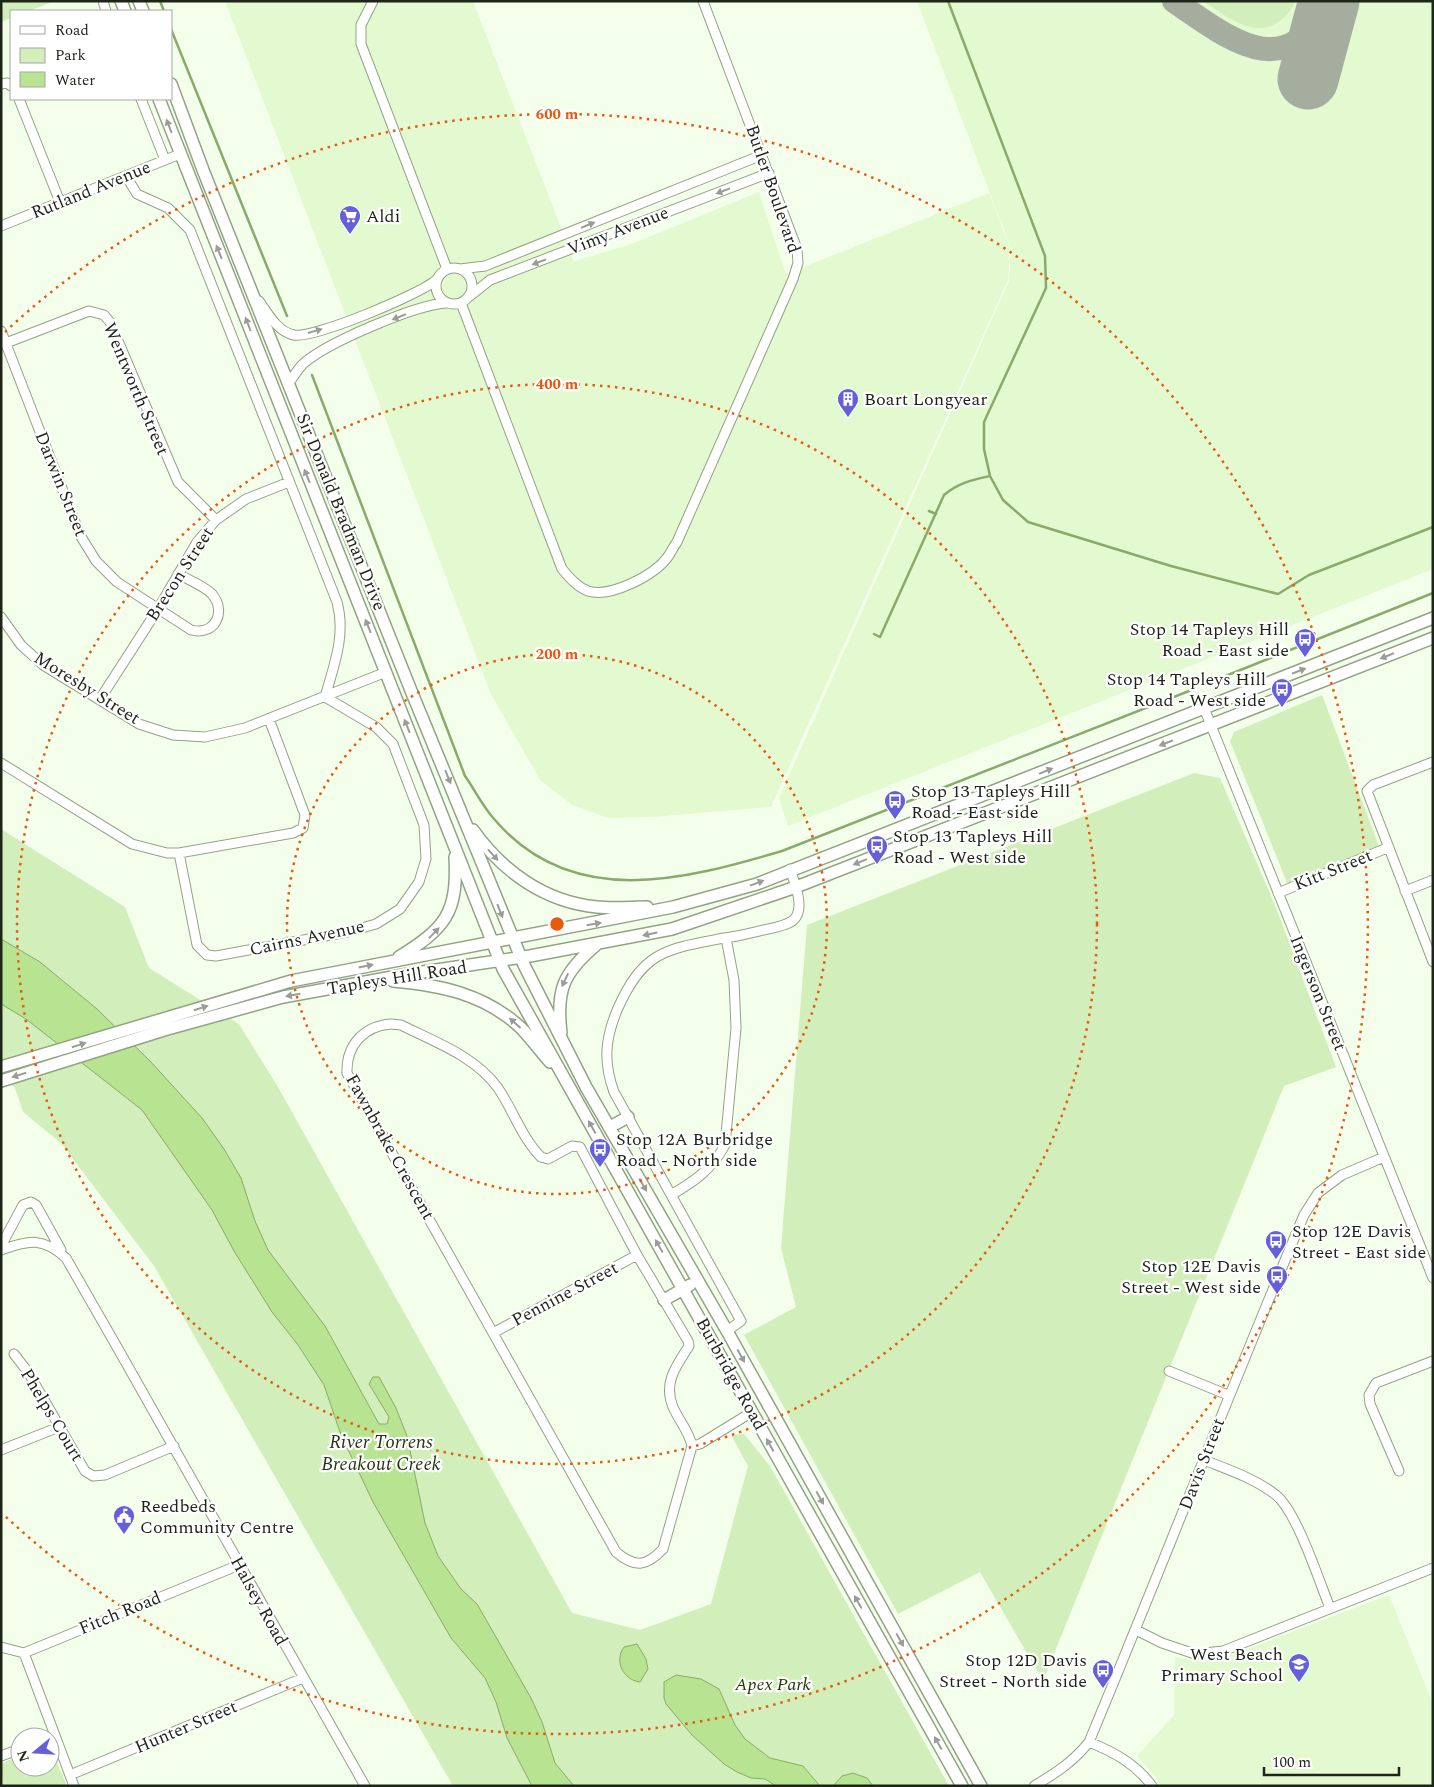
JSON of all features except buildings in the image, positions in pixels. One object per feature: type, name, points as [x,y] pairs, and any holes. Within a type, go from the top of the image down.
[{"type":"main road","name":"Sir Donald Bradman Drive","points":[[172,87],[203,170],[520,958]]},
{"type":"main road","name":"Sir Donald Bradman Drive","points":[[159,100],[500,961]]},
{"type":"main road","points":[[190,135],[180,154],[203,170]]},
{"type":"main road","name":"Tapleys Hill Road","points":[[1,1067],[291,981],[673,907],[757,884],[790,869],[1433,618]]},
{"type":"main road","name":"Tapleys Hill Road","points":[[1,1080],[260,1002],[376,980],[520,958],[672,929],[796,887],[1212,726],[1433,638]]},
{"type":"main road","points":[[395,650],[386,672],[412,693]]},
{"type":"main road","points":[[463,817],[502,866],[535,888],[566,901],[596,907],[673,907]]},
{"type":"main road","points":[[394,960],[426,940],[443,922],[449,912],[456,889],[455,848]]},
{"type":"main road","points":[[562,1042],[559,1004],[563,984],[576,962],[598,944]]},
{"type":"main road","name":"Burbridge Road","points":[[520,958],[562,1042],[727,1331],[981,1786]]},
{"type":"main road","name":"Burbridge Road","points":[[500,961],[962,1786]]},
{"type":"main road","points":[[376,980],[448,988],[487,1004],[521,1028],[551,1064],[561,1071]]},
{"type":"main road","points":[[610,1127],[628,1117]]},
{"type":"main road","points":[[664,1300],[698,1281]]},
{"type":"street","points":[[373,1],[360,25],[360,44],[447,269]]},
{"type":"street","name":"Butler Boulevard","points":[[461,303],[562,568],[572,582],[587,591],[606,594],[649,574],[666,560],[677,542],[793,279],[798,263],[797,249],[703,1]]},
{"type":"street","points":[[20,100],[60,202]]},
{"type":"street","points":[[141,100],[166,160]]},
{"type":"street","name":"Rutland Avenue","points":[[1,226],[180,154]]},
{"type":"street","name":"Vimy Avenue","points":[[460,269],[485,266],[762,155]]},
{"type":"street","name":"Vimy Avenue","points":[[470,296],[490,280],[769,173]]},
{"type":"street","name":"Sir Donald Bradman Drive","points":[[126,176],[137,194],[168,208],[190,230],[338,602],[341,618],[341,635],[325,697]]},
{"type":"street","points":[[252,291],[276,324],[294,335],[302,335],[333,326],[419,292],[436,280],[447,269],[460,269],[466,272],[472,281],[470,296],[461,303],[446,303],[423,307],[339,342],[303,365],[289,382]]},
{"type":"street","points":[[436,280],[436,292],[446,303]]},
{"type":"street","name":"Wentworth Street","points":[[6,343],[89,311],[104,315],[110,322],[178,482],[216,520]]},
{"type":"street","name":"Darwin Street","points":[[1,331],[80,535],[96,562],[117,582],[158,609],[197,631],[210,629],[217,622],[220,610],[211,593],[178,574]]},
{"type":"street","name":"Brecon Street","points":[[100,699],[158,609],[197,542],[216,520],[246,499],[290,482]]},
{"type":"street","name":"Moresby Street","points":[[1,617],[22,645],[43,665],[139,724],[173,735],[206,738],[245,728],[386,672]]},
{"type":"street","name":"Cairns Avenue","points":[[179,853],[198,946],[207,955],[216,956],[347,932],[376,924],[400,909],[419,882],[424,868],[424,825],[393,744],[376,727],[325,697]]},
{"type":"street","name":"Ingerson Street","points":[[1204,708],[1433,1278]]},
{"type":"street","points":[[1,763],[132,844],[167,853],[179,853],[293,833],[303,828],[305,815],[269,719]]},
{"type":"street","points":[[1433,762],[1373,785],[1367,791],[1387,848],[1433,962]]},
{"type":"street","name":"Kitt Street","points":[[1278,893],[1387,848]]},
{"type":"street","points":[[671,1195],[707,1171],[717,1160],[725,1145],[736,1028],[734,980],[726,938],[793,921],[798,916],[796,887],[790,869]]},
{"type":"street","points":[[1405,891],[1433,880]]},
{"type":"street","name":"Burbridge Road","points":[[726,938],[673,948],[651,960],[634,978],[625,992],[611,1023],[606,1045],[608,1077],[628,1117],[742,1321],[727,1331]]},
{"type":"street","name":"Fawnbrake Crescent","points":[[383,1024],[401,1026],[456,1053],[478,1067],[497,1088],[541,1157],[548,1159],[572,1146],[580,1147],[637,1254],[664,1300],[688,1341],[689,1346],[673,1371],[669,1388],[673,1407],[690,1435],[692,1446],[663,1549],[654,1558],[643,1564],[628,1562],[616,1552],[347,1073],[349,1053],[354,1044],[370,1029],[383,1024]]},
{"type":"street","name":"Davis Street","points":[[1034,1786],[1077,1758],[1089,1742],[1136,1630],[1228,1395],[1304,1215],[1318,1193],[1342,1175],[1384,1158]]},
{"type":"street","name":"Halsey Road","points":[[1,1246],[23,1205],[31,1202],[36,1205],[174,1446],[364,1786]]},
{"type":"street","name":"Halsey Road","points":[[1,1250],[23,1242],[41,1242],[52,1246],[66,1258]]},
{"type":"street","name":"Pennine Street","points":[[493,1333],[637,1254]]},
{"type":"street","name":"Phelps Court","points":[[14,1354],[28,1372],[85,1471],[93,1476],[105,1475],[174,1446]]},
{"type":"street","points":[[1399,1471],[1370,1404],[1369,1395],[1376,1383],[1433,1360]]},
{"type":"street","points":[[1169,1371],[1228,1395]]},
{"type":"street","points":[[692,1446],[700,1444],[752,1412]]},
{"type":"street","points":[[1,1450],[59,1427]]},
{"type":"street","points":[[1204,1460],[1248,1478],[1277,1496],[1291,1514],[1330,1608]]},
{"type":"street","name":"Fitch Road","points":[[24,1653],[239,1565]]},
{"type":"street","points":[[1136,1630],[1162,1643],[1195,1654],[1223,1651],[1433,1568]]},
{"type":"street","points":[[1,1647],[24,1653],[49,1727]]},
{"type":"street","name":"Hunter Street","points":[[70,1775],[303,1678]]},
{"type":"street","points":[[1089,1742],[1115,1753],[1140,1772],[1152,1786]]},
{"type":"street","points":[[60,1753],[74,1786]]},
{"type":"shaded area","points":[[225,1],[473,1],[574,261],[629,245],[759,192],[786,274],[989,193],[1010,248],[1008,280],[771,807],[652,817],[608,818],[572,805],[540,780],[491,694]]},
{"type":"shaded area","points":[[917,1],[1433,1],[1433,569],[788,826],[779,798],[1009,281],[1011,249]]},
{"type":"shaded area","name":"West Beach Primary School","points":[[1389,1595],[1433,1704],[1433,1786],[1161,1786],[1155,1776],[1137,1756],[1174,1715],[1175,1657],[1194,1661],[1218,1660]]},
{"type":"green space","points":[[1,1],[55,1],[32,10],[10,10],[10,18],[1,22]]},
{"type":"green space","points":[[1203,1],[1295,1],[1290,12],[1281,20],[1271,26],[1261,28],[1241,24]]},
{"type":"green space","points":[[1322,695],[1379,846],[1288,885],[1230,741],[1234,732]]},
{"type":"green space","points":[[1194,773],[1220,778],[1275,905],[1336,1067],[1284,1086],[1043,1681],[980,1572],[898,1614],[744,1335],[796,1307],[781,1248],[807,925]]},
{"type":"green space","name":"Apex Park","points":[[1,829],[125,907],[149,968],[239,1024],[278,1087],[572,1613],[640,1630],[711,1604],[748,1466],[731,1435],[744,1434],[770,1466],[949,1786],[453,1786],[154,1266],[61,1143],[23,1112],[15,1088],[1,1073]]},
{"type":"green space","points":[[10,1760],[10,1777],[60,1777],[60,1770],[67,1786],[3,1786],[1,1764]]},
{"type":"water","name":"River Torrens Breakout Creek","points":[[1,939],[40,962],[97,1009],[150,1061],[202,1118],[224,1149],[241,1178],[255,1221],[268,1250],[325,1326],[379,1424],[387,1424],[389,1417],[369,1384],[373,1377],[379,1377],[396,1408],[407,1436],[425,1523],[438,1556],[461,1589],[477,1604],[531,1698],[542,1722],[555,1763],[574,1786],[532,1786],[507,1738],[496,1702],[485,1678],[451,1638],[373,1502],[341,1435],[324,1385],[298,1345],[272,1312],[234,1251],[212,1210],[142,1110],[26,1019],[1,1004]]},
{"type":"water","points":[[637,1644],[646,1659],[648,1669],[640,1682],[629,1678],[620,1664],[621,1652],[624,1647]]},
{"type":"water","points":[[676,1675],[701,1679],[719,1689],[735,1725],[745,1739],[770,1758],[803,1766],[820,1786],[776,1786],[765,1779],[751,1778],[724,1764],[692,1735],[666,1704],[664,1682]]},
{"type":"water","points":[[853,1773],[867,1778],[873,1786],[833,1786],[842,1776]]},
{"type":"waterway","points":[[160,1],[164,10]]},
{"type":"waterway","points":[[948,1],[1045,256],[1046,288],[984,422],[984,449],[990,476],[1003,500],[1028,522],[1171,566],[1278,594],[1309,575],[1433,527]]},
{"type":"waterway","points":[[172,31],[287,316]]},
{"type":"waterway","points":[[312,375],[465,776],[495,820],[525,848],[559,867],[594,877],[631,880],[668,878],[745,862],[782,851],[1189,691]]},
{"type":"waterway","points":[[874,634],[880,637],[944,495],[960,485],[990,476]]},
{"type":"waterway","points":[[929,511],[936,514]]},
{"type":"waterway","points":[[1203,685],[1433,593]]},
{"type":"taxiway","points":[[1174,1],[1236,40],[1256,48],[1276,49],[1295,43],[1312,27],[1329,1]]},
{"type":"runway","points":[[1308,79],[1329,1]]},
{"type":"place","name":"Aldi","points":[[350,235]]},
{"type":"place","name":"Boart Longyear","points":[[848,418]]},
{"type":"place","name":"Stop 14 Tapleys Hill Road - East side","points":[[1305,658]]},
{"type":"place","name":"Stop 14 Tapleys Hill Road - West side","points":[[1282,708]]},
{"type":"place","name":"Stop 13 Tapleys Hill Road - East side","points":[[895,820]]},
{"type":"place","name":"Stop 13 Tapleys Hill Road - West side","points":[[877,865]]},
{"type":"place","name":"Stop 12A Burbridge Road - North side","points":[[600,1168]]},
{"type":"place","name":"Stop 12E Davis Street - East side","points":[[1276,1260]]},
{"type":"place","name":"Stop 12E Davis Street - West side","points":[[1277,1295]]},
{"type":"place","name":"Reedbeds Community Centre","points":[[124,1535]]},
{"type":"place","name":"West Beach Primary School","points":[[1299,1683]]},
{"type":"place","name":"Stop 12D Davis Street - North side","points":[[1103,1689]]}]
